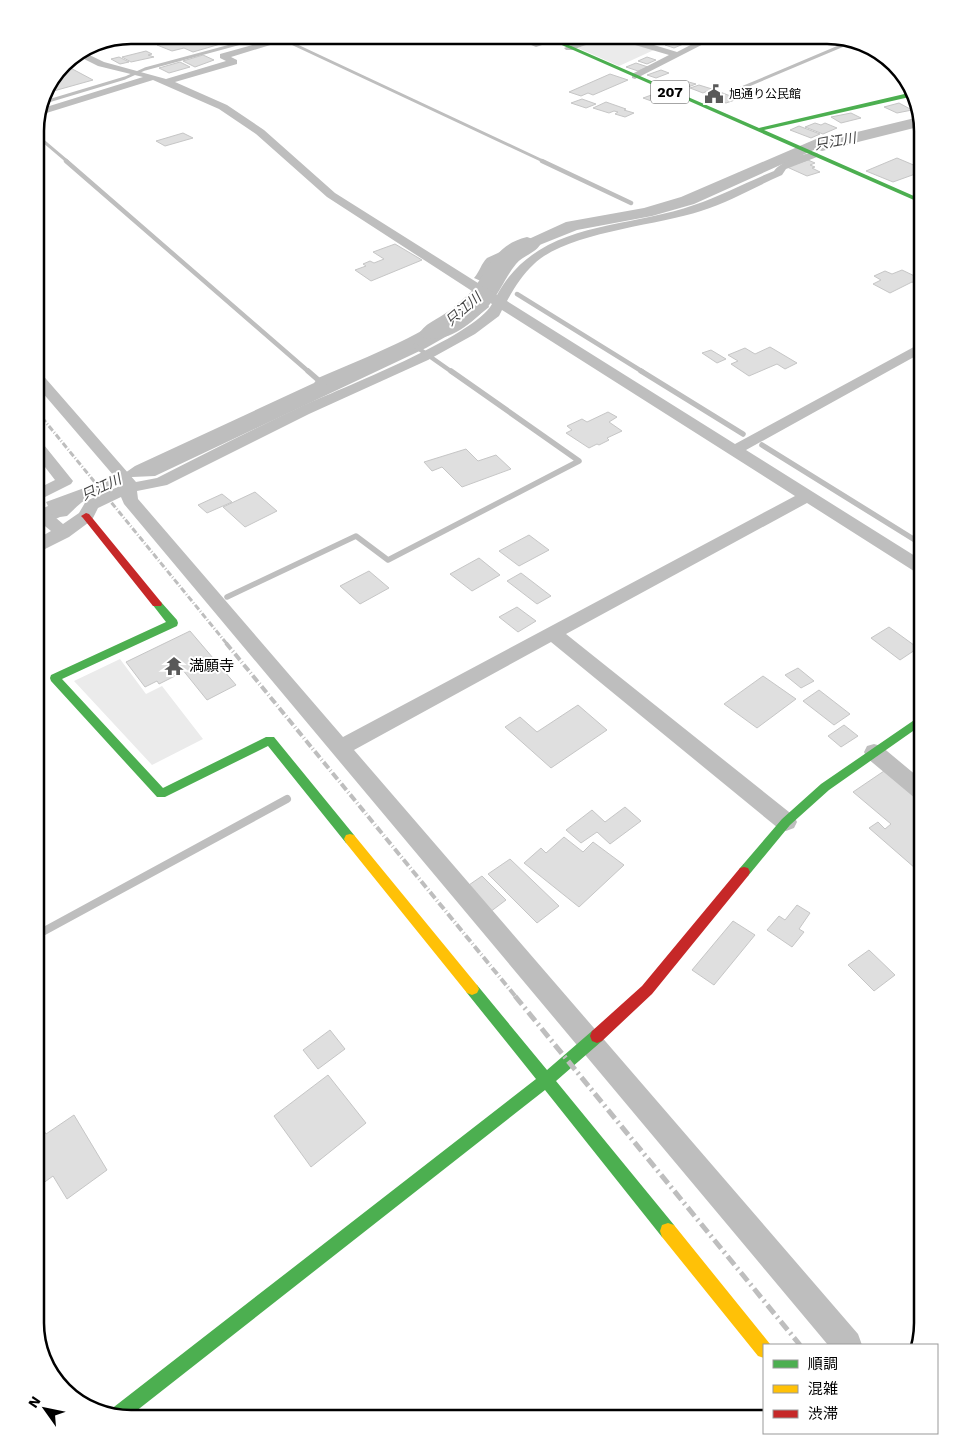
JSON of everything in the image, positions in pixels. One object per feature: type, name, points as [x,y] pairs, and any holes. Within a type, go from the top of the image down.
[{"type":"main road","name":"207","points":[[560,44],[914,198]]},
{"type":"main road","points":[[758,130],[907,95]]},
{"type":"main road","points":[[86,516],[173,623],[55,678],[160,794],[270,740],[763,1349]]},
{"type":"main road","points":[[124,1410],[546,1081],[646,990],[786,822],[825,787],[914,724]]},
{"type":"street","points":[[166,82],[234,62],[223,56],[265,44]]},
{"type":"street","points":[[569,48],[580,44]]},
{"type":"street","points":[[642,44],[676,54]]},
{"type":"street","points":[[635,76],[697,44]]},
{"type":"street","points":[[85,56],[101,64],[166,82],[222,107],[260,132],[331,195],[914,563]]},
{"type":"street","points":[[47,110],[154,78]]},
{"type":"street","points":[[44,540],[58,528],[86,516],[92,505],[126,481],[161,482],[304,411],[427,355],[470,331],[494,313],[496,299],[507,289],[530,261],[551,247],[591,233],[649,221],[698,208],[778,173],[782,166],[813,155]]},
{"type":"street","points":[[735,450],[914,351]]},
{"type":"street","points":[[44,385],[126,481],[130,500],[846,1344]]},
{"type":"street","points":[[44,455],[64,481],[44,492]]},
{"type":"street","points":[[340,748],[808,496]]},
{"type":"street","points":[[44,516],[58,528]]},
{"type":"street","points":[[553,634],[786,822]]},
{"type":"street","points":[[874,752],[914,786]]},
{"type":"shaded area","points":[[588,44],[634,44],[654,50],[619,66],[578,48]]},
{"type":"shaded area","points":[[120,659],[146,694],[162,686],[203,739],[152,765],[74,681]]},
{"type":"water","points":[[914,119],[914,128],[822,151],[816,149],[694,204],[652,216],[577,230],[542,244],[527,251],[516,260],[500,285],[490,285],[474,278],[487,258],[566,222],[644,208],[681,197],[816,139],[828,139]]},
{"type":"water","points":[[471,298],[486,299],[489,307],[468,324],[426,348],[155,476],[132,477],[113,487],[109,486],[86,499],[67,516],[44,524],[44,508],[48,506],[46,502],[125,473],[135,466],[314,383],[318,378],[417,334]]},
{"type":"building","points":[[220,44],[193,52],[184,48],[172,51],[157,45]]},
{"type":"building","points":[[667,44],[683,44],[674,48],[665,45]]},
{"type":"building","points":[[146,51],[152,54],[148,55],[154,57],[131,62],[122,57]]},
{"type":"building","points":[[203,55],[214,60],[195,67],[183,61]]},
{"type":"building","points":[[119,57],[129,62],[120,64],[111,59]]},
{"type":"building","points":[[647,57],[656,60],[647,64],[638,61]]},
{"type":"building","points":[[180,62],[190,67],[169,73],[159,68]]},
{"type":"building","points":[[636,63],[648,67],[638,71],[626,67]]},
{"type":"building","points":[[70,68],[93,80],[54,91]]},
{"type":"building","points":[[661,70],[669,73],[656,78],[647,75]]},
{"type":"building","points":[[610,74],[628,80],[593,95],[588,93],[581,96],[569,92]]},
{"type":"building","points":[[685,81],[696,84],[683,89],[672,85]]},
{"type":"building","points":[[699,85],[712,89],[703,93],[690,88]]},
{"type":"building","points":[[715,90],[738,99],[726,103],[704,95]]},
{"type":"building","points":[[657,93],[668,97],[654,102],[643,98]]},
{"type":"building","points":[[582,99],[596,104],[586,108],[571,103]]},
{"type":"building","points":[[606,102],[634,113],[625,117],[615,114],[618,112],[609,113],[593,108]]},
{"type":"building","points":[[899,103],[912,110],[897,113],[884,107]]},
{"type":"building","points":[[851,113],[861,118],[841,123],[831,117]]},
{"type":"building","points":[[815,123],[821,125],[825,123],[837,128],[823,134],[805,127]]},
{"type":"building","points":[[799,126],[820,134],[811,138],[790,130]]},
{"type":"building","points":[[183,133],[193,138],[165,146],[156,141]]},
{"type":"building","points":[[897,158],[914,165],[914,174],[893,182],[866,171]]},
{"type":"building","points":[[808,160],[815,163],[810,165],[815,167],[812,168],[820,172],[807,176],[787,167]]},
{"type":"building","points":[[395,244],[422,260],[371,281],[355,270],[366,266],[363,264],[370,261],[374,263],[384,259],[373,252]]},
{"type":"building","points":[[902,270],[914,276],[914,283],[912,282],[890,293],[873,284],[881,280],[874,276],[885,271],[892,274]]},
{"type":"building","points":[[770,347],[797,363],[785,369],[777,364],[749,376],[731,364],[738,361],[728,355],[745,348],[755,354]]},
{"type":"building","points":[[711,350],[726,359],[717,363],[702,353]]},
{"type":"building","points":[[608,412],[617,417],[609,422],[622,431],[607,438],[609,440],[599,445],[597,444],[589,448],[566,433],[572,430],[567,426],[582,419],[587,422]]},
{"type":"building","points":[[466,449],[478,461],[496,455],[511,469],[462,487],[442,467],[432,471],[424,462]]},
{"type":"building","points":[[255,492],[277,511],[245,527],[223,507]]},
{"type":"building","points":[[222,494],[232,502],[207,513],[198,505]]},
{"type":"building","points":[[529,535],[549,550],[519,566],[499,551]]},
{"type":"building","points":[[479,558],[500,575],[472,591],[450,574]]},
{"type":"building","points":[[369,571],[389,588],[360,604],[340,586]]},
{"type":"building","points":[[521,573],[551,596],[537,604],[507,581]]},
{"type":"building","points":[[517,607],[536,621],[518,632],[499,617]]},
{"type":"building","points":[[889,627],[914,645],[914,651],[900,660],[871,638]]},
{"type":"building","name":"満願寺","points":[[190,631],[236,685],[207,700],[182,669],[173,674],[175,676],[159,684],[157,681],[145,687],[126,662]]},
{"type":"building","points":[[798,668],[814,681],[801,688],[785,675]]},
{"type":"building","points":[[763,676],[796,699],[757,728],[724,704]]},
{"type":"building","points":[[819,690],[850,714],[834,725],[803,701]]},
{"type":"building","points":[[578,705],[607,730],[551,768],[505,727],[520,717],[537,732]]},
{"type":"building","points":[[844,725],[858,736],[841,747],[828,736]]},
{"type":"building","points":[[884,771],[914,796],[914,867],[869,828],[878,822],[885,829],[891,824],[853,792]]},
{"type":"building","points":[[625,807],[641,821],[610,844],[597,832],[581,843],[566,830],[592,810],[605,822]]},
{"type":"building","points":[[564,837],[583,852],[593,842],[624,865],[579,907],[524,863],[541,848],[546,853]]},
{"type":"building","points":[[510,859],[559,906],[537,923],[488,874]]},
{"type":"building","points":[[482,876],[506,900],[490,912],[466,887]]},
{"type":"building","points":[[797,905],[810,913],[799,929],[804,932],[792,947],[767,930],[779,916],[785,920]]},
{"type":"building","points":[[733,921],[755,935],[714,985],[692,970]]},
{"type":"building","points":[[869,950],[895,975],[874,991],[848,965]]},
{"type":"building","points":[[330,1030],[345,1049],[318,1069],[303,1050]]},
{"type":"building","points":[[328,1075],[366,1123],[311,1167],[274,1116]]},
{"type":"building","points":[[74,1115],[107,1170],[67,1199],[53,1176],[44,1182],[44,1131],[46,1134]]},
{"type":"waterway","points":[[50,101],[125,78],[145,69],[238,44]]},
{"type":"waterway","points":[[293,44],[545,162]]},
{"type":"waterway","points":[[732,92],[842,46]]},
{"type":"waterway","points":[[44,142],[68,162]]},
{"type":"waterway","points":[[66,161],[309,372]]},
{"type":"waterway","points":[[542,161],[631,203]]},
{"type":"waterway","name":"只江川","points":[[434,332],[456,320],[480,298],[507,257],[527,245]]},
{"type":"waterway","points":[[517,294],[643,372]]},
{"type":"waterway","points":[[415,346],[452,372]]},
{"type":"waterway","points":[[308,371],[324,385]]},
{"type":"waterway","points":[[227,597],[356,536],[388,560],[579,461],[451,371]]},
{"type":"waterway","points":[[641,371],[743,434]]},
{"type":"waterway","points":[[762,445],[914,539]]},
{"type":"waterway","points":[[44,931],[287,799]]},
{"type":"railway","points":[[44,420],[227,644]]},
{"type":"railway","points":[[226,643],[516,997]]},
{"type":"railway","points":[[515,996],[799,1344]]},
{"type":"traffic: fast","points":[[562,44],[914,198]]},
{"type":"traffic: fast","points":[[758,130],[907,95]]},
{"type":"traffic: fast","points":[[157,604],[173,623],[55,678],[161,794],[270,740],[350,839]]},
{"type":"traffic: fast","points":[[744,872],[786,822],[825,787],[914,724]]},
{"type":"traffic: fast","points":[[472,989],[668,1231]]},
{"type":"traffic: fast","points":[[124,1410],[569,1062],[597,1036]]},
{"type":"traffic: slow","points":[[350,839],[472,989]]},
{"type":"traffic: slow","points":[[668,1231],[763,1349]]},
{"type":"traffic: jam","points":[[86,516],[157,604]]},
{"type":"traffic: jam","points":[[597,1036],[647,990],[744,872]]},
{"type":"place","name":"旭通り公民館","points":[[714,94]]},
{"type":"place","name":"満願寺","points":[[174,666]]}]
